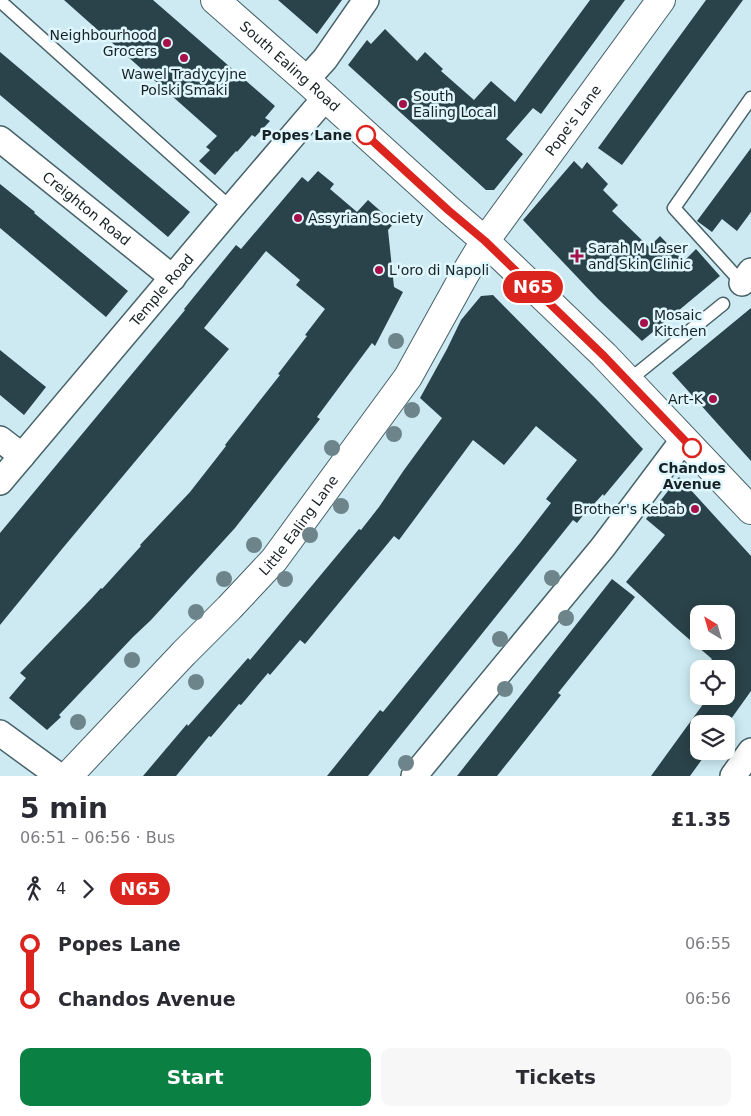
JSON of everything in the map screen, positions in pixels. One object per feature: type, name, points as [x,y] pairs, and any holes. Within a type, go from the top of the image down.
[{"type":"main road","name":"South Ealing Road","points":[[215,0],[316,89],[448,210],[485,241],[604,356],[751,510]]},
{"type":"main road","name":"Pope's Lane","points":[[485,241],[661,0]]},
{"type":"main road","name":"Little Ealing Lane","points":[[68,776],[184,652],[274,560],[408,377],[485,241]]},
{"type":"street","name":"Temple Road","points":[[0,482],[231,208],[316,89],[325,59],[366,0]]},
{"type":"street","name":"Creighton Road","points":[[0,139],[173,278]]},
{"type":"street","points":[[0,439],[22,456]]},
{"type":"street","points":[[414,776],[603,547],[684,439]]},
{"type":"street","points":[[0,733],[59,776]]},
{"type":"street","points":[[733,776],[751,751]]},
{"type":"lane","points":[[0,1],[231,208]]},
{"type":"lane","points":[[746,277],[674,208],[751,98]]},
{"type":"lane","points":[[628,381],[722,304]]},
{"type":"building","points":[[64,0],[153,0],[275,106],[265,118],[270,121],[255,137],[252,135],[215,175],[199,161],[210,150],[206,147],[217,136]]},
{"type":"building","points":[[278,0],[342,0],[317,34]]},
{"type":"building","points":[[590,0],[625,0],[541,114],[533,108],[506,139],[523,154],[494,190],[486,190],[348,65],[367,40],[371,44],[385,29],[417,61],[425,52],[443,69],[441,71],[474,100],[491,81],[515,102]]},
{"type":"building","points":[[706,0],[743,0],[622,165],[598,148]]},
{"type":"building","points":[[0,52],[190,212],[168,237],[0,95]]},
{"type":"building","points":[[751,148],[751,212],[737,231],[722,219],[712,232],[697,221]]},
{"type":"building","points":[[574,161],[582,169],[587,162],[608,184],[603,190],[618,205],[612,211],[649,247],[660,236],[684,261],[696,249],[720,276],[642,341],[598,299],[523,220]]},
{"type":"building","points":[[318,171],[334,184],[330,189],[357,212],[368,200],[394,223],[388,230],[394,287],[403,292],[375,346],[372,343],[317,417],[320,419],[235,528],[47,730],[9,698],[26,678],[20,673],[102,589],[190,492],[280,375],[278,374],[325,309],[296,285],[300,280],[266,251],[204,328],[229,349],[0,625],[0,533],[185,310],[236,245],[241,249],[302,177],[308,182]]},
{"type":"building","points":[[0,184],[128,291],[106,317],[0,228]]},
{"type":"building","points":[[493,295],[643,449],[604,496],[603,494],[592,504],[577,523],[573,520],[368,776],[327,776],[380,710],[383,712],[520,543],[551,503],[546,499],[577,460],[536,426],[504,465],[473,440],[399,540],[394,536],[305,644],[300,640],[270,675],[268,673],[241,705],[239,704],[211,737],[209,736],[176,776],[143,776],[187,724],[188,726],[248,658],[250,660],[379,507],[442,418],[420,398],[461,320],[481,296]]},
{"type":"building","points":[[751,308],[751,461],[672,373]]},
{"type":"building","points":[[0,350],[46,387],[24,415],[0,395]]},
{"type":"building","points":[[679,477],[751,556],[751,691],[734,715],[695,715],[702,705],[735,705],[735,660],[711,660],[702,650],[735,650],[735,605],[690,605],[690,640],[626,582],[665,535],[646,519]]},
{"type":"building","points":[[612,579],[635,597],[558,693],[561,695],[497,776],[457,776]]},
{"type":"building","points":[[690,722],[690,760],[702,760],[690,776],[651,776]]},
{"type":"bus line","name":"N65","points":[[366,135],[485,241],[604,356],[692,448]]},
{"type":"place","name":"Neighbourhood Grocers","points":[[167,43]]},
{"type":"place","name":"Wawel Tradycyjne Polski Smaki","points":[[184,58]]},
{"type":"place","name":"South Ealing Local","points":[[403,104]]},
{"type":"place","name":"Popes Lane","points":[[366,135]]},
{"type":"place","name":"Assyrian Society","points":[[298,218]]},
{"type":"place","name":"Sarah M Laser and Skin Clinic","points":[[577,256]]},
{"type":"place","name":"L'oro di Napoli","points":[[379,270]]},
{"type":"place","name":"Mosaic Kitchen","points":[[644,323]]},
{"type":"place","name":"Art-K","points":[[713,399]]},
{"type":"place","name":"Chandos Avenue","points":[[692,448]]},
{"type":"place","name":"Brother's Kebab","points":[[695,509]]}]
